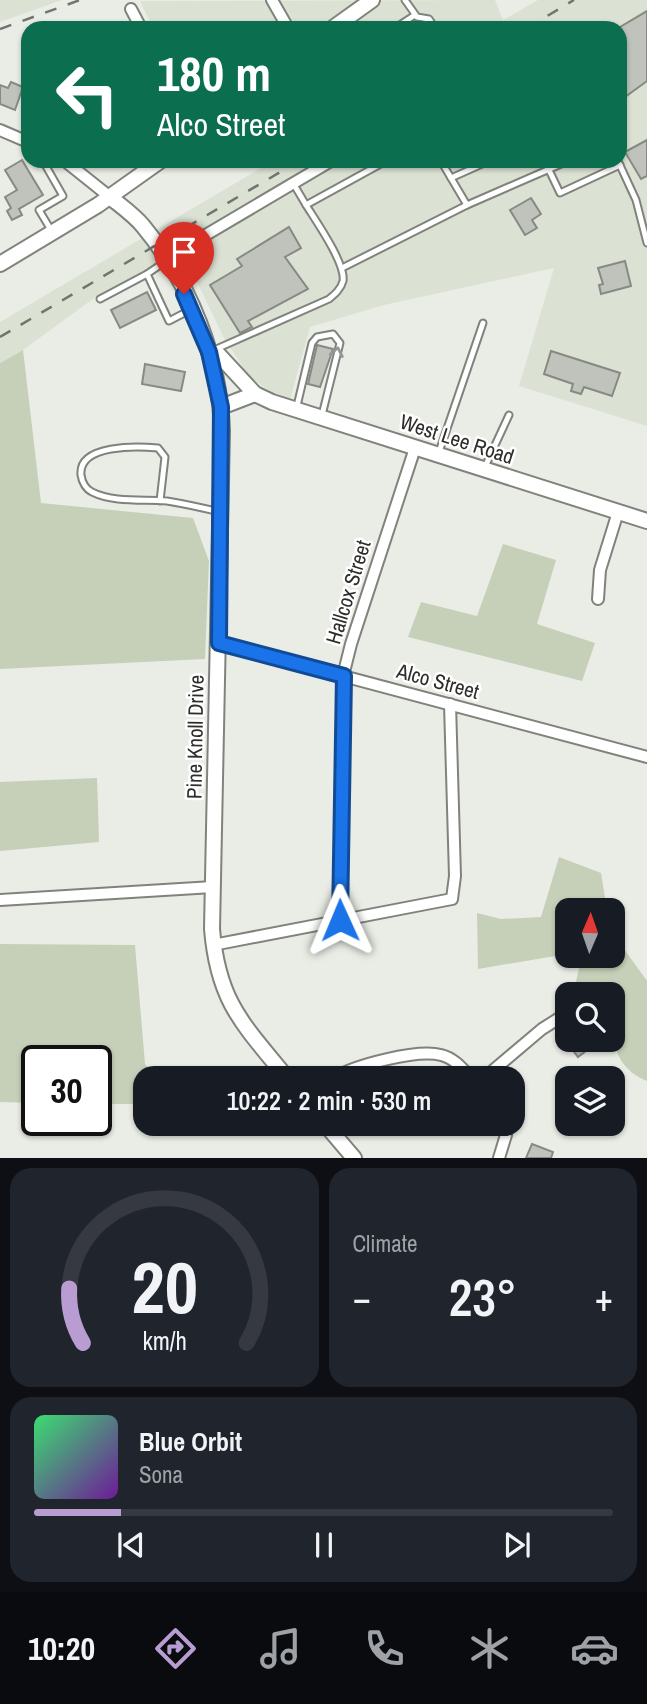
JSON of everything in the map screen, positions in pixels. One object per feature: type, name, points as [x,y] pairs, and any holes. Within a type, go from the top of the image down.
[{"type":"street","points":[[272,0],[284,21]]},
{"type":"street","points":[[343,21],[372,0]]},
{"type":"street","points":[[131,9],[137,21]]},
{"type":"street","points":[[0,130],[21,139]]},
{"type":"street","points":[[74,168],[110,197]]},
{"type":"street","points":[[0,264],[110,197],[150,168]]},
{"type":"street","points":[[166,261],[319,168]]},
{"type":"street","name":"Pine Knoll Drive","points":[[110,197],[141,224],[166,261],[192,309],[209,352],[221,407],[213,945],[219,979],[233,1011],[278,1066]]},
{"type":"street","name":"West Lee Road","points":[[209,352],[218,354],[256,394],[296,410],[646,520]]},
{"type":"street","points":[[221,407],[256,394]]},
{"type":"street","name":"Hallcox Street","points":[[340,920],[344,676],[351,644],[415,448]]},
{"type":"street","points":[[598,599],[596,586],[618,512]]},
{"type":"street","name":"Alco Street","points":[[219,643],[647,757]]},
{"type":"street","points":[[213,945],[448,901],[454,896],[450,704]]},
{"type":"street","points":[[0,900],[213,887]]},
{"type":"street","points":[[498,1066],[555,1021]]},
{"type":"street","points":[[367,1066],[434,1054],[452,1059],[459,1066]]},
{"type":"street","points":[[335,1136],[354,1158]]},
{"type":"street","points":[[499,1158],[506,1136]]},
{"type":"lane","points":[[405,0],[415,15],[430,21]]},
{"type":"lane","points":[[406,21],[415,15]]},
{"type":"lane","points":[[47,168],[63,196],[39,210],[53,233]]},
{"type":"lane","points":[[306,205],[373,168]]},
{"type":"lane","points":[[445,168],[467,205]]},
{"type":"lane","points":[[451,178],[473,168]]},
{"type":"lane","points":[[342,268],[467,205],[553,168]]},
{"type":"lane","points":[[549,170],[560,193],[609,168]]},
{"type":"lane","points":[[621,168],[636,201],[647,243]]},
{"type":"lane","points":[[209,352],[329,299],[343,282],[342,268],[293,183]]},
{"type":"lane","points":[[100,299],[166,261]]},
{"type":"lane","points":[[147,274],[169,321],[192,309]]},
{"type":"lane","points":[[438,455],[483,323]]},
{"type":"lane","points":[[296,410],[312,343],[317,337],[332,334],[340,343],[321,418]]},
{"type":"lane","points":[[483,469],[509,415]]},
{"type":"lane","points":[[160,501],[165,457],[158,447],[98,452],[86,460],[82,467],[81,476],[90,491],[104,496],[160,501],[220,512]]},
{"type":"shaded area","points":[[0,0],[62,0],[0,22]]},
{"type":"shaded area","points":[[495,0],[503,20],[538,0],[647,0],[647,426],[519,386],[554,268],[384,305],[310,327],[290,400],[265,388],[248,375],[224,338],[182,251],[97,296],[23,350],[0,363],[0,322],[261,168],[627,168],[627,21],[150,21],[140,1]]},
{"type":"green space","points":[[23,350],[41,503],[193,518],[209,561],[205,659],[0,669],[0,363]]},
{"type":"green space","points":[[503,544],[556,560],[537,624],[595,643],[582,681],[408,637],[421,602],[477,616]]},
{"type":"green space","points":[[97,778],[99,842],[0,851],[0,782]]},
{"type":"green space","points":[[559,857],[601,873],[605,898],[555,898],[555,956],[478,969],[477,913],[501,919],[541,917]]},
{"type":"green space","points":[[0,944],[135,945],[147,1066],[133,1066],[133,1104],[112,1104],[112,1045],[21,1045],[21,1103],[0,1102]]},
{"type":"green space","points":[[625,950],[647,981],[647,1081],[625,1066],[618,1052],[625,1052],[625,982],[576,982],[579,968],[625,968]]},
{"type":"building","points":[[647,11],[647,81],[627,96],[627,23]]},
{"type":"building","points":[[11,82],[21,86],[15,110],[0,104],[0,85],[8,88]]},
{"type":"building","points":[[647,140],[647,176],[641,179],[627,151]]},
{"type":"building","points":[[21,161],[21,168],[27,168],[43,195],[19,209],[22,215],[12,220],[7,211],[11,208],[5,197],[17,190],[5,170]]},
{"type":"building","points":[[531,198],[541,214],[532,220],[537,228],[525,235],[510,210]]},
{"type":"building","points":[[289,227],[301,248],[285,257],[308,289],[248,321],[252,327],[240,333],[210,285],[242,266],[237,259]]},
{"type":"building","points":[[625,261],[631,286],[601,294],[599,285],[603,284],[598,268]]},
{"type":"building","points":[[147,292],[156,310],[120,328],[111,310]]},
{"type":"building","points":[[317,345],[333,349],[320,387],[308,384]]},
{"type":"building","points":[[551,351],[620,373],[612,396],[584,387],[581,394],[571,391],[573,384],[544,374]]},
{"type":"building","points":[[145,364],[185,372],[181,391],[142,384]]},
{"type":"building","points":[[532,1144],[553,1152],[551,1158],[526,1158]]},
{"type":"railway","points":[[22,21],[80,0]]},
{"type":"railway","points":[[539,21],[574,0]]},
{"type":"railway","points":[[0,29],[21,21]]},
{"type":"railway","points":[[0,337],[287,168]]},
{"type":"route","points":[[184,294],[209,352],[221,407],[219,643],[344,676],[340,920]]}]
